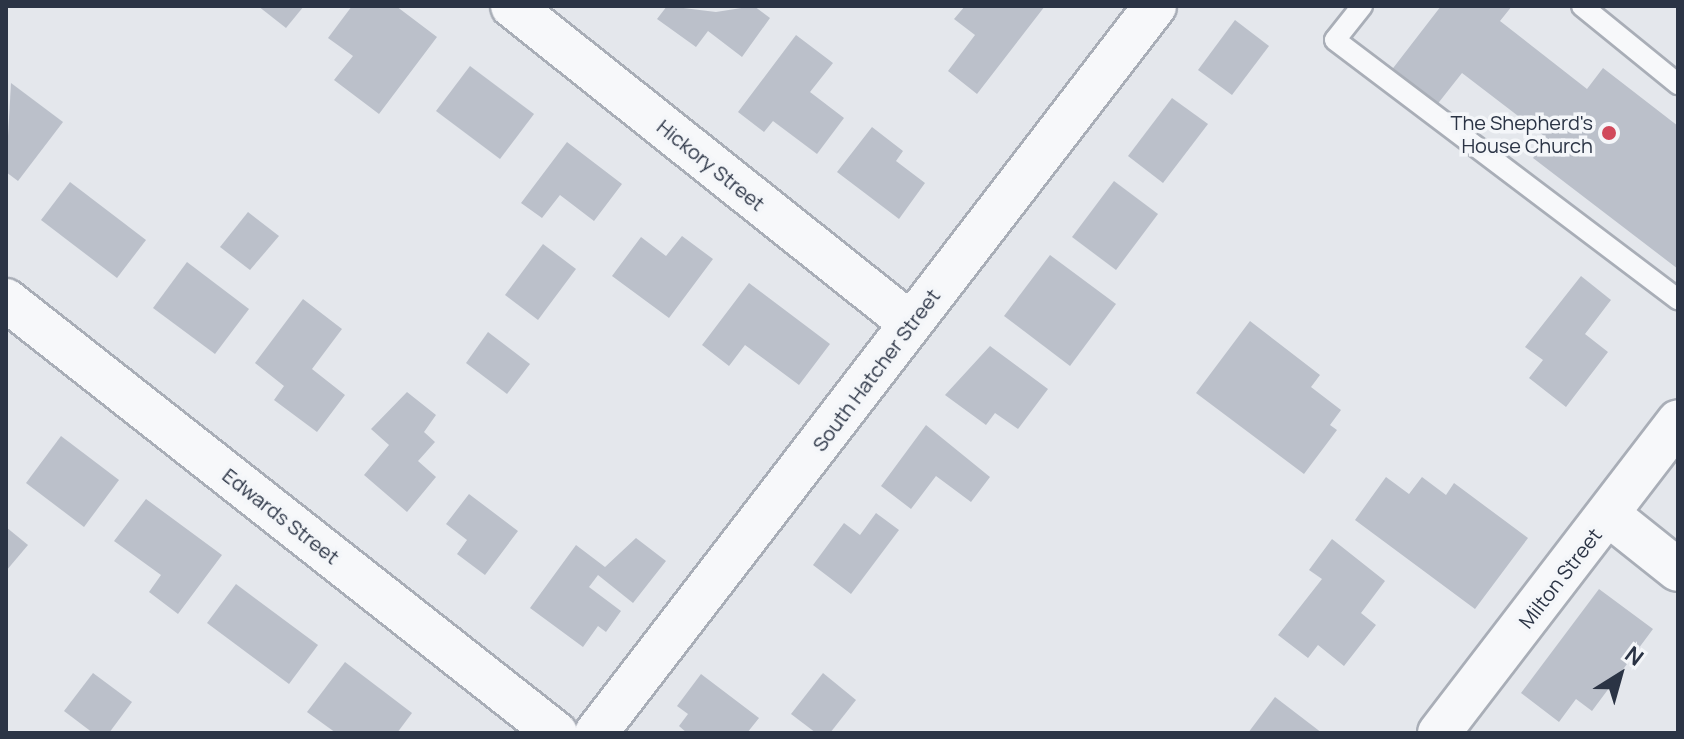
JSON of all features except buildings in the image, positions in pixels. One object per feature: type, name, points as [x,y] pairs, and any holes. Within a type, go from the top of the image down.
[{"type":"street","name":"Hickory Street","points":[[512,6],[910,323]]},
{"type":"street","name":"South Hatcher Street","points":[[596,733],[1155,6]]},
{"type":"street","name":"Edwards Street","points":[[6,300],[556,733]]},
{"type":"street","name":"Milton Street","points":[[1439,733],[1678,421]]},
{"type":"street","points":[[1609,515],[1678,570]]},
{"type":"lane","points":[[1582,6],[1678,84]]},
{"type":"lane","points":[[1350,10],[1335,40],[1678,299]]},
{"type":"place","name":"The Shepherd's House Church","points":[[1609,133]]}]
